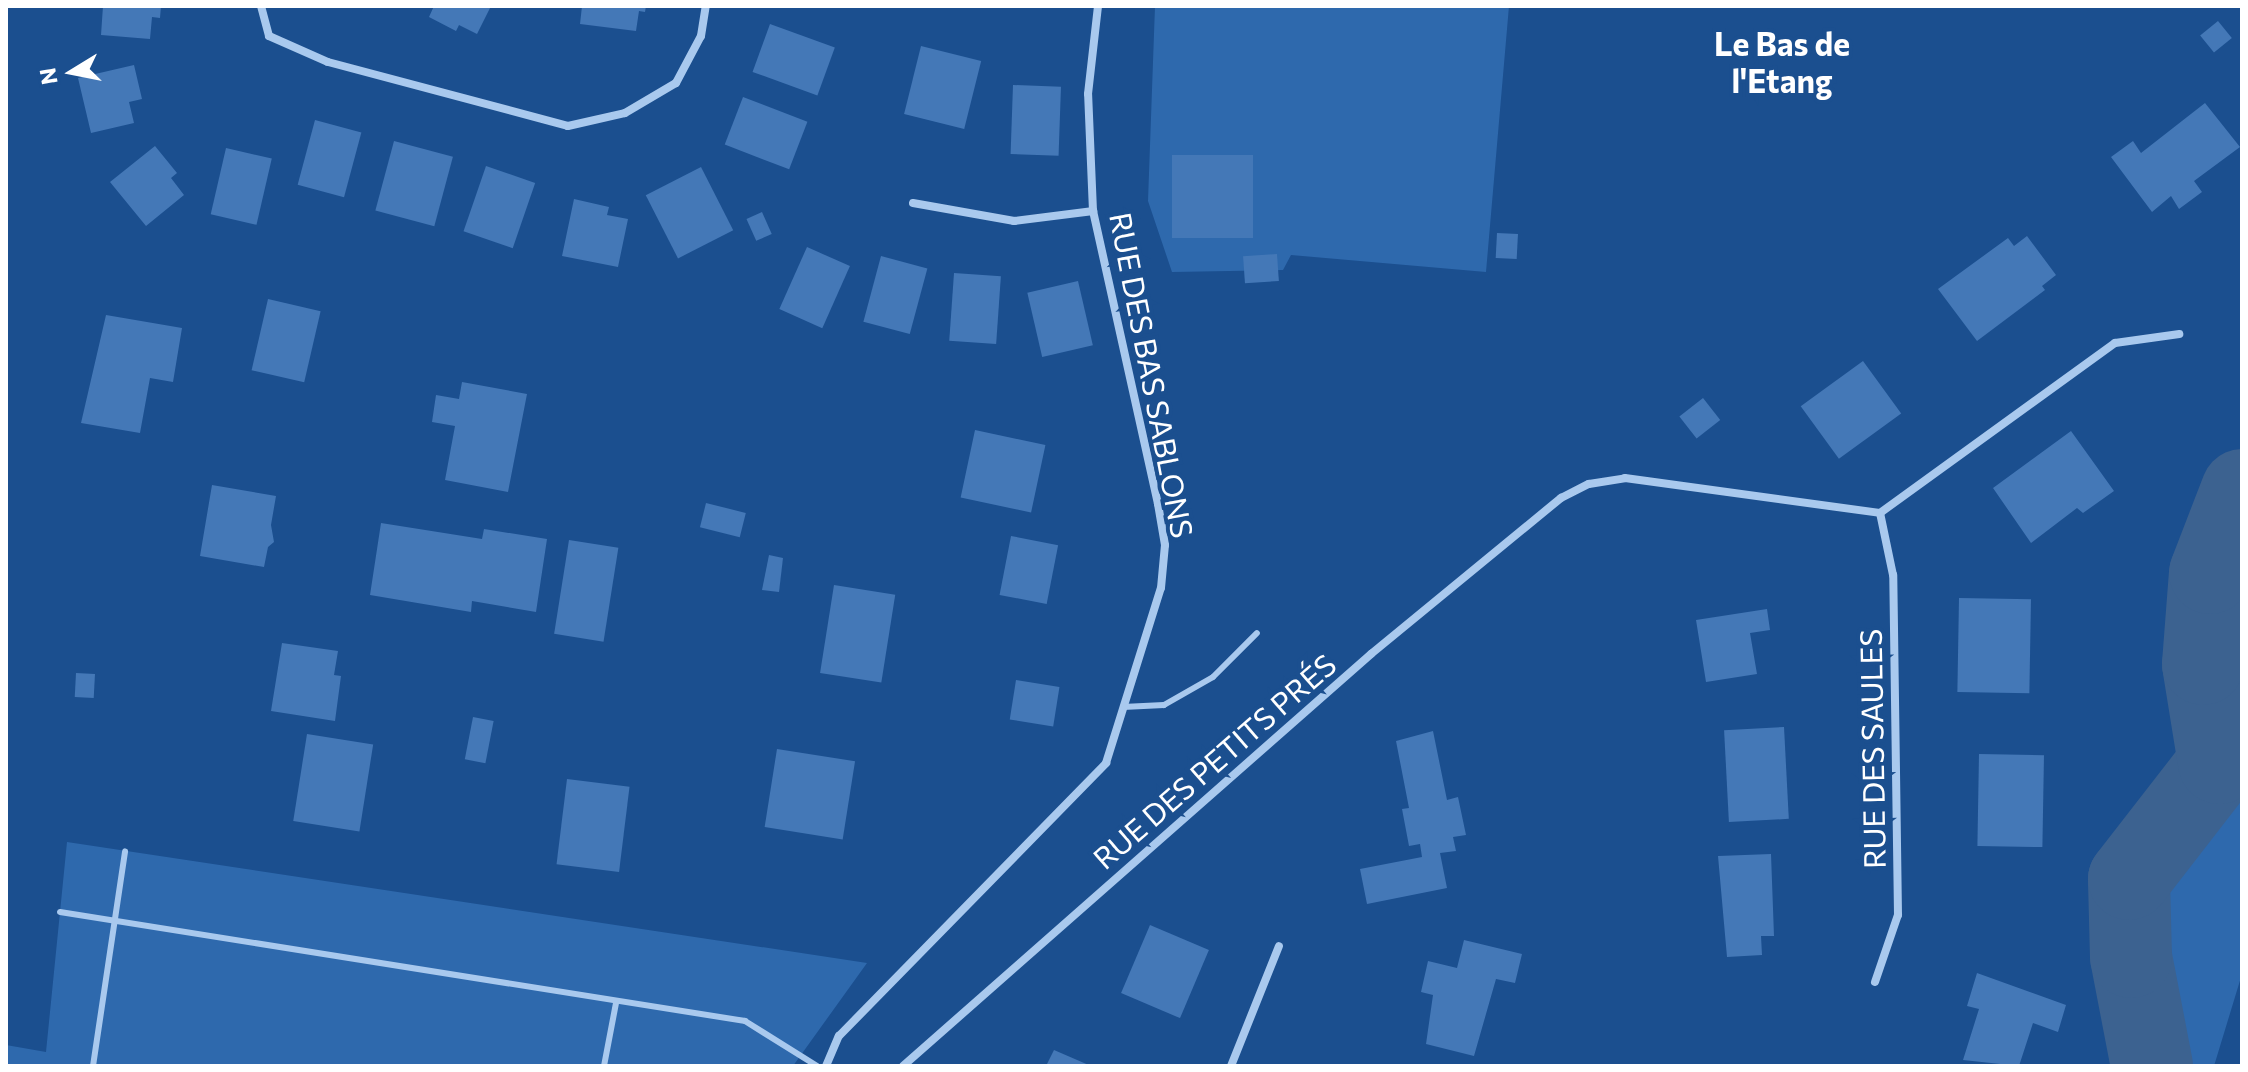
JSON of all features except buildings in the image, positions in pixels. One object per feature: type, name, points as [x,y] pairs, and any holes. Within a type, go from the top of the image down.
[{"type":"street","points":[[261,6],[269,36],[328,62],[568,126],[625,113],[676,83],[701,36],[706,6]]},
{"type":"street","name":"RUE DES BAS SABLONS","points":[[826,1066],[839,1036],[1106,763],[1161,588],[1165,545],[1093,211],[1088,94],[1098,6]]},
{"type":"street","points":[[913,203],[1014,221],[1093,211]]},
{"type":"street","points":[[1880,513],[2115,343],[2179,334]]},
{"type":"street","name":"RUE DES PETITS PRÉS","points":[[903,1066],[1371,654],[1561,498],[1589,484],[1625,478],[1880,513]]},
{"type":"street","name":"RUE DES SAULES","points":[[1875,982],[1898,915],[1893,575],[1880,513]]},
{"type":"street","points":[[1231,1066],[1279,946]]},
{"type":"lane","points":[[1123,707],[1164,705],[1213,677],[1257,633]]},
{"type":"lane","points":[[93,1066],[125,851]]},
{"type":"lane","points":[[60,912],[616,1003],[745,1021],[817,1066]]},
{"type":"lane","points":[[604,1066],[616,1003]]},
{"type":"shaded area","points":[[1155,6],[1509,6],[1486,272],[1291,255],[1283,270],[1172,272],[1148,201]]},
{"type":"shaded area","points":[[2242,499],[2242,974],[2214,1066],[2111,1066],[2129,955],[2118,872],[2143,814],[2201,765],[2213,733],[2175,607],[2182,570],[2212,524]]},
{"type":"shaded area","points":[[67,842],[867,963],[793,1066],[6,1066],[6,1045],[46,1052]]},
{"type":"waterway","points":[[2152,1066],[2131,957],[2129,879],[2219,763],[2203,664],[2210,573],[2242,490]]},
{"type":"district","name":"Le Bas de l'Etang","points":[[1782,62]]}]
